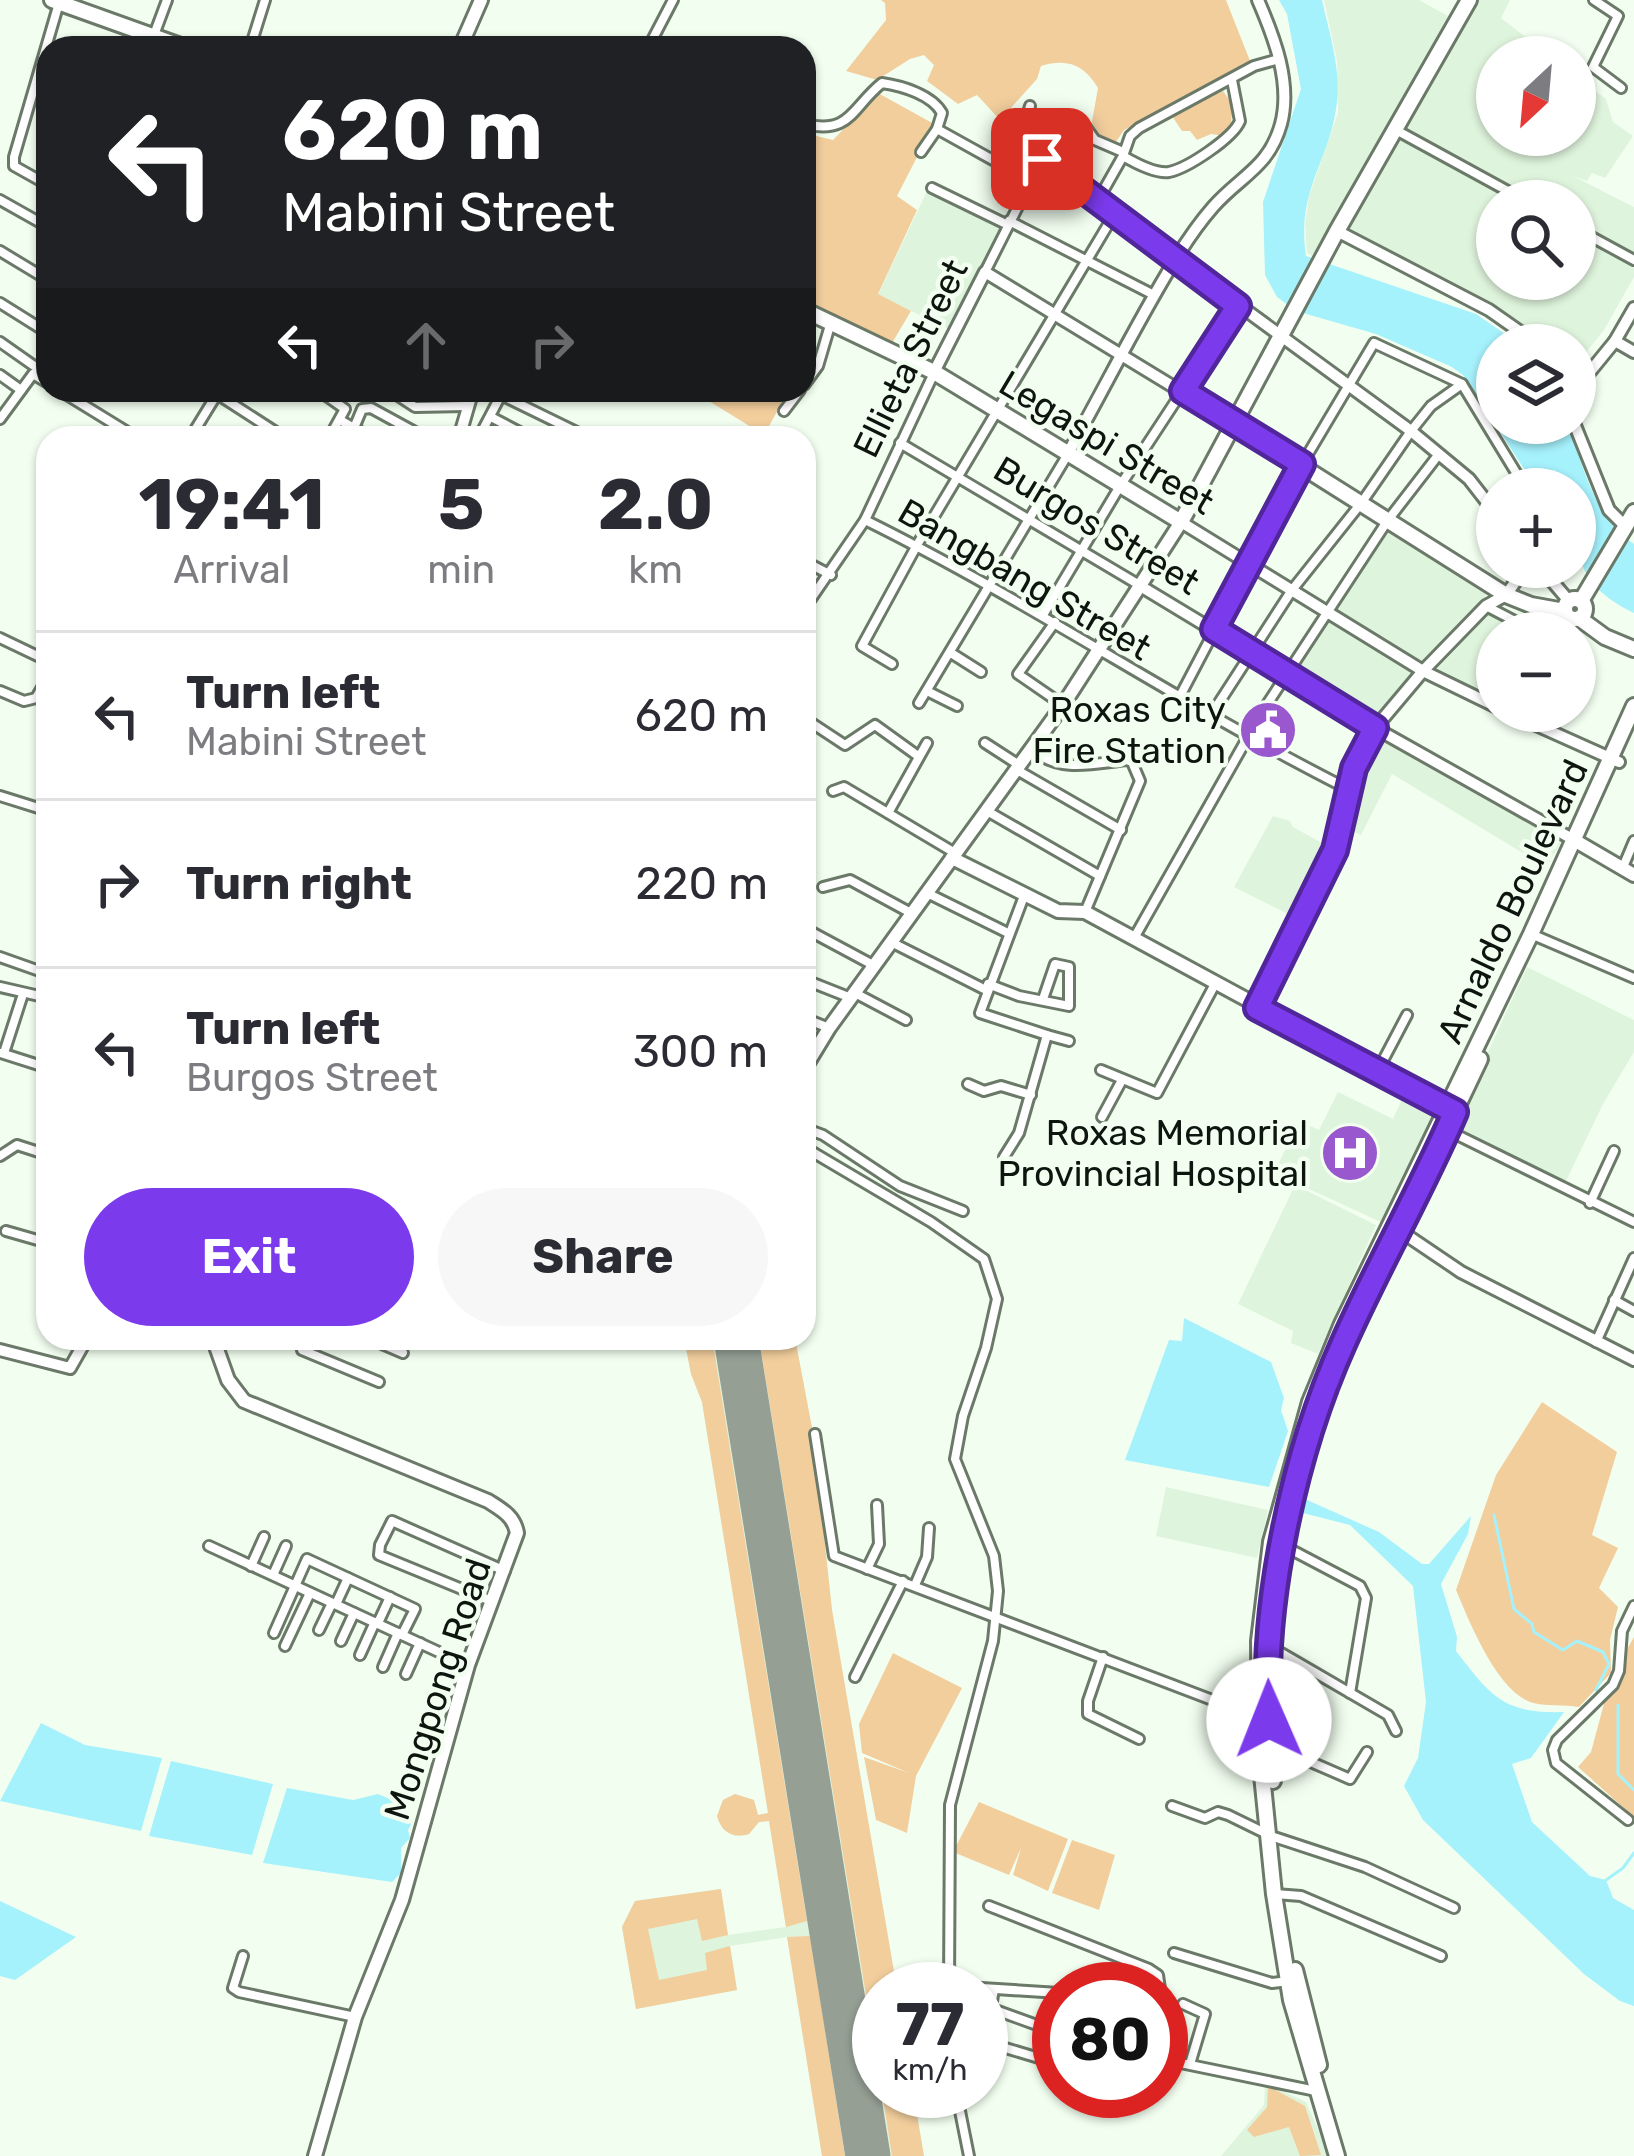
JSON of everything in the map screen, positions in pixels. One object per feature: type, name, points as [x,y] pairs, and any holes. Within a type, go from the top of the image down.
[{"type":"main road","points":[[465,36],[481,0]]},
{"type":"main road","points":[[816,1050],[1063,705],[1142,586],[1469,0]]},
{"type":"main road","points":[[56,1],[154,35]]},
{"type":"main road","name":"Legaspi Street","points":[[816,315],[934,372],[1181,522]]},
{"type":"main road","points":[[1233,423],[1506,595],[1532,605],[1573,610],[1604,637],[1634,649]]},
{"type":"main road","points":[[1573,610],[1629,526]]},
{"type":"main road","name":"Arnaldo Boulevard","points":[[1622,763],[1634,706]]},
{"type":"main road","name":"Arnaldo Boulevard","points":[[1341,2156],[1292,1980],[1278,1893],[1265,1754],[1263,1643],[1276,1543],[1340,1350],[1394,1226],[1577,842],[1622,763],[1634,728]]},
{"type":"main road","points":[[1577,842],[1628,872]]},
{"type":"main road","points":[[953,855],[1058,911],[1085,912],[1450,1110]]},
{"type":"main road","name":"Mongpong Road","points":[[218,1350],[236,1393],[256,1409],[488,1501],[507,1513],[517,1533],[468,1665],[403,1900],[355,2017],[315,2156]]},
{"type":"street","points":[[154,35],[167,0]]},
{"type":"street","points":[[254,36],[265,0]]},
{"type":"street","points":[[654,36],[673,0]]},
{"type":"street","points":[[919,703],[1031,520],[1176,259],[1211,209],[1266,161],[1282,121],[1283,80],[1274,36],[1258,0]]},
{"type":"street","points":[[1594,0],[1618,16],[1593,67],[1621,88]]},
{"type":"street","points":[[47,36],[56,1]]},
{"type":"street","points":[[1098,200],[1130,136],[1139,128],[1254,66],[1279,59]]},
{"type":"street","points":[[36,75],[14,157],[14,166],[36,178]]},
{"type":"street","points":[[1084,126],[1095,140],[1155,171],[1174,171],[1229,138],[1240,121],[1232,80]]},
{"type":"street","points":[[816,126],[843,124],[882,83],[938,106],[942,113],[920,152]]},
{"type":"street","points":[[1030,106],[1023,130],[1042,159],[1412,431],[1476,488]]},
{"type":"street","points":[[937,129],[1029,180]]},
{"type":"street","points":[[1394,129],[1488,180]]},
{"type":"street","name":"Ellieta Street","points":[[816,594],[865,520],[1042,159]]},
{"type":"street","points":[[932,188],[1155,296]]},
{"type":"street","points":[[0,200],[36,220]]},
{"type":"street","points":[[892,664],[862,646],[1115,213]]},
{"type":"street","points":[[1337,231],[1509,324]]},
{"type":"street","points":[[1596,239],[1634,260]]},
{"type":"street","points":[[0,251],[36,273]]},
{"type":"street","points":[[985,272],[1233,423]]},
{"type":"street","points":[[0,303],[36,326]]},
{"type":"street","points":[[1043,615],[1120,485],[1238,306]]},
{"type":"street","points":[[1596,362],[1634,308]]},
{"type":"street","points":[[816,369],[831,322]]},
{"type":"street","points":[[1615,341],[1634,352]]},
{"type":"street","points":[[0,342],[35,371],[3,407],[0,419]]},
{"type":"street","points":[[1179,698],[1302,464],[1374,343],[1462,384],[1513,468]]},
{"type":"street","points":[[0,375],[21,390]]},
{"type":"street","points":[[1210,716],[1292,590],[1412,431],[1431,406],[1462,384]]},
{"type":"street","points":[[78,402],[117,426]]},
{"type":"street","points":[[230,402],[267,426]]},
{"type":"street","points":[[335,402],[345,409],[336,426]]},
{"type":"street","points":[[408,402],[416,407],[466,406]]},
{"type":"street","points":[[462,426],[468,402]]},
{"type":"street","points":[[487,426],[498,402]]},
{"type":"street","points":[[515,402],[565,426]]},
{"type":"street","points":[[784,411],[791,402]]},
{"type":"street","points":[[355,426],[362,409],[371,408],[404,426]]},
{"type":"street","points":[[491,417],[508,426]]},
{"type":"street","points":[[340,420],[350,426]]},
{"type":"street","name":"Burgos Street","points":[[900,443],[1375,728],[1577,842]]},
{"type":"street","points":[[1582,444],[1609,510],[1629,526]]},
{"type":"street","points":[[1135,938],[1246,737],[1388,520],[1439,454]]},
{"type":"street","name":"Bangbang Street","points":[[865,520],[992,585],[1246,737],[1348,789]]},
{"type":"street","name":"Legaspi Street","points":[[1181,522],[1423,670],[1476,696]]},
{"type":"street","points":[[816,567],[831,575]]},
{"type":"street","points":[[1257,1008],[1335,850],[1354,768],[1375,728],[1423,670],[1486,606],[1511,588]]},
{"type":"street","points":[[1556,588],[1573,610]]},
{"type":"street","points":[[1486,606],[1498,612]]},
{"type":"street","points":[[1055,622],[1018,674],[1063,705]]},
{"type":"street","points":[[0,638],[36,655]]},
{"type":"street","points":[[951,653],[981,672]]},
{"type":"street","points":[[0,691],[24,701],[36,698]]},
{"type":"street","points":[[927,692],[957,706]]},
{"type":"street","points":[[816,726],[844,745],[875,725],[917,756]]},
{"type":"street","name":"Legaspi Street","points":[[1553,732],[1622,763]]},
{"type":"street","points":[[888,812],[927,743]]},
{"type":"street","points":[[986,743],[1121,830]]},
{"type":"street","points":[[1031,749],[1052,765],[1132,762],[1140,781],[1085,912]]},
{"type":"street","points":[[833,791],[844,787],[953,855]]},
{"type":"street","points":[[0,796],[36,807]]},
{"type":"street","points":[[986,811],[1100,876]]},
{"type":"street","points":[[1628,872],[1634,841]]},
{"type":"street","points":[[824,887],[850,880],[912,914]]},
{"type":"street","points":[[927,893],[1008,934]]},
{"type":"street","points":[[1024,896],[980,1013],[1070,1041]]},
{"type":"street","points":[[816,934],[874,965]]},
{"type":"street","points":[[1535,936],[1634,978]]},
{"type":"street","points":[[891,942],[987,987],[1069,1006],[1069,967],[1055,964],[1043,999]]},
{"type":"street","points":[[0,957],[36,970]]},
{"type":"street","points":[[816,983],[906,1020]]},
{"type":"street","points":[[1101,1070],[1157,1093],[1215,983]]},
{"type":"street","points":[[0,987],[36,996]]},
{"type":"street","points":[[23,994],[2,1053],[36,1064]]},
{"type":"street","points":[[1376,1072],[1407,1015]]},
{"type":"street","points":[[816,1023],[829,1028]]},
{"type":"street","points":[[1004,1157],[1019,1132],[1047,1035]]},
{"type":"street","points":[[1102,1117],[1122,1080]]},
{"type":"street","points":[[968,1084],[984,1091],[1001,1086],[1031,1095]]},
{"type":"street","points":[[1443,1128],[1634,1222]]},
{"type":"street","points":[[816,1132],[900,1186],[962,1211]]},
{"type":"street","points":[[0,1156],[17,1145],[36,1151]]},
{"type":"street","points":[[1591,1203],[1614,1151]]},
{"type":"street","points":[[816,1154],[984,1259],[997,1299],[955,1459],[994,1556],[998,1592],[993,1641],[950,1805],[951,1962]]},
{"type":"street","points":[[1394,1226],[1461,1272],[1634,1360]]},
{"type":"street","points":[[6,1231],[36,1240]]},
{"type":"street","points":[[1596,1342],[1634,1258]]},
{"type":"street","points":[[1614,1300],[1634,1311]]},
{"type":"street","points":[[0,1350],[70,1367],[80,1350]]},
{"type":"street","points":[[302,1350],[380,1382]]},
{"type":"street","points":[[396,1350],[403,1353]]},
{"type":"street","points":[[814,1434],[834,1556],[1236,1709],[1264,1715]]},
{"type":"street","points":[[867,1568],[879,1544],[877,1505]]},
{"type":"street","points":[[491,1601],[380,1555],[380,1545],[392,1521],[505,1570]]},
{"type":"street","points":[[915,1585],[927,1556],[928,1528]]},
{"type":"street","points":[[251,1566],[264,1537]]},
{"type":"street","points":[[1276,1543],[1360,1586],[1366,1598],[1350,1693]]},
{"type":"street","points":[[209,1546],[468,1665]]},
{"type":"street","points":[[273,1576],[286,1546]]},
{"type":"street","points":[[274,1633],[307,1559],[415,1609],[383,1667]]},
{"type":"street","points":[[319,1630],[348,1578]]},
{"type":"street","points":[[855,1677],[903,1581]]},
{"type":"street","points":[[285,1646],[310,1593]]},
{"type":"street","points":[[360,1655],[390,1598]]},
{"type":"street","points":[[1628,1820],[1556,1763],[1553,1750],[1557,1740],[1613,1685],[1619,1671],[1622,1631],[1634,1606]]},
{"type":"street","points":[[341,1641],[354,1613]]},
{"type":"street","points":[[406,1674],[421,1643]]},
{"type":"street","points":[[1263,1643],[1388,1715],[1396,1731]]},
{"type":"street","points":[[1103,1657],[1088,1714],[1139,1739]]},
{"type":"street","points":[[1265,1754],[1297,1756],[1350,1779],[1367,1752]]},
{"type":"street","points":[[1172,1806],[1205,1818],[1218,1812],[1228,1815],[1275,1837],[1365,1867],[1454,1908]]},
{"type":"street","points":[[1278,1893],[1301,1896],[1441,1956]]},
{"type":"street","points":[[989,1906],[1131,1962]]},
{"type":"street","points":[[1174,1953],[1272,1983],[1292,1980]]},
{"type":"street","points":[[243,1956],[233,1981],[239,1992],[355,2017]]},
{"type":"street","points":[[1188,2006],[1205,2014],[1190,2064],[1259,2077],[1322,2098]]},
{"type":"street","points":[[961,2118],[969,2156]]},
{"type":"shaded area","points":[[881,0],[1226,0],[1252,66],[1124,130],[1112,148],[1089,138],[1098,88],[1074,65],[1041,66],[1037,79],[1000,120],[977,95],[958,104],[927,81],[934,65],[924,55],[877,80],[846,71],[886,20]]},
{"type":"shaded area","points":[[1324,0],[1419,0],[1448,16],[1312,256],[1307,253],[1305,225],[1309,196],[1338,113],[1337,61]]},
{"type":"shaded area","points":[[1478,0],[1510,0],[1501,18],[1524,36],[1476,36],[1476,156],[1596,156],[1596,92],[1606,99],[1613,122],[1633,136],[1605,178],[1592,173],[1588,180],[1573,176],[1581,180],[1496,180],[1400,126],[1462,18],[1466,19]]},
{"type":"shaded area","points":[[1223,91],[1232,103],[1231,137],[1211,134],[1197,140],[1190,131],[1182,131],[1172,116]]},
{"type":"shaded area","points":[[878,93],[934,124],[897,196],[917,210],[878,294],[911,311],[892,343],[816,305],[816,136],[833,140]]},
{"type":"shaded area","points":[[1394,135],[1476,180],[1476,300],[1596,300],[1596,247],[1634,268],[1634,277],[1596,340],[1596,324],[1514,324],[1342,230]]},
{"type":"shaded area","points":[[1596,188],[1634,207],[1634,257],[1596,236]]},
{"type":"shaded area","points":[[928,189],[1003,226],[951,330],[878,295]]},
{"type":"shaded area","points":[[710,402],[782,402],[769,426],[749,426]]},
{"type":"shaded area","points":[[1385,526],[1489,592],[1371,722],[1287,672]]},
{"type":"shaded area","points":[[1476,628],[1476,692],[1436,670]]},
{"type":"shaded area","points":[[1380,733],[1563,839],[1546,867],[1392,774],[1361,835],[1345,828],[1358,770]]},
{"type":"shaded area","points":[[1273,816],[1290,821],[1331,848],[1296,918],[1234,887]]},
{"type":"shaded area","points":[[1527,967],[1634,1020],[1634,1052],[1564,1185],[1453,1128]]},
{"type":"shaded area","name":"Roxas Memorial Provincial Hospital","points":[[1406,1091],[1438,1107],[1383,1223],[1274,1173],[1299,1121],[1319,1130],[1338,1092],[1393,1119]]},
{"type":"shaded area","points":[[1295,1185],[1376,1225],[1318,1354],[1291,1343],[1293,1331],[1238,1304]]},
{"type":"shaded area","points":[[686,1350],[797,1350],[813,1433],[832,1610],[892,1962],[852,1962],[852,2118],[918,2118],[924,2156],[822,2156],[787,1937],[730,1946],[737,1990],[636,2009],[622,1927],[635,1901],[721,1889],[728,1935],[786,1927],[769,1821],[759,1822],[749,1834],[735,1836],[724,1830],[717,1816],[723,1800],[735,1794],[754,1800],[758,1815],[768,1813],[702,1402]]},
{"type":"shaded area","points":[[686,1350],[714,1350],[807,1921],[786,1927],[769,1821],[738,1836],[725,1830],[717,1816],[723,1800],[735,1794],[754,1800],[758,1815],[768,1813],[702,1402]]},
{"type":"shaded area","points":[[761,1350],[797,1350],[813,1433],[832,1610],[892,1962],[861,1962]]},
{"type":"shaded area","points":[[1542,1402],[1617,1452],[1592,1535],[1618,1548],[1599,1588],[1618,1607],[1610,1640],[1611,1673],[1579,1707],[1536,1704],[1518,1695],[1485,1653],[1456,1590],[1496,1475]]},
{"type":"shaded area","points":[[1166,1487],[1268,1510],[1257,1558],[1156,1536]]},
{"type":"shaded area","points":[[1634,1637],[1634,1817],[1578,1767],[1591,1752],[1605,1700],[1625,1673],[1626,1651]]},
{"type":"shaded area","points":[[893,1653],[962,1688],[916,1776],[907,1833],[876,1820],[864,1757],[909,1773],[862,1753],[859,1724]]},
{"type":"shaded area","points":[[979,1802],[1068,1839],[1048,1891],[1013,1875],[1021,1848],[1009,1875],[953,1852]]},
{"type":"shaded area","points":[[1072,1840],[1115,1855],[1099,1910],[1052,1893]]},
{"type":"shaded area","points":[[721,1889],[728,1935],[702,1941],[697,1919],[648,1929],[659,1980],[707,1970],[705,1953],[730,1946],[737,1990],[636,2009],[622,1927],[635,1901]]},
{"type":"shaded area","points":[[810,1936],[845,2156],[822,2156],[787,1937]]},
{"type":"shaded area","points":[[1265,2083],[1306,2102],[1330,2156],[1221,2156],[1264,2105]]},
{"type":"shaded area","points":[[1268,2086],[1305,2106],[1321,2155],[1300,2156],[1289,2127],[1254,2137],[1247,2130],[1267,2107]]},
{"type":"shaded area","points":[[886,2118],[918,2118],[924,2156],[892,2156]]},
{"type":"water","points":[[1279,0],[1322,0],[1337,76],[1333,123],[1306,212],[1306,256],[1476,314],[1491,324],[1476,324],[1476,395],[1452,367],[1376,334],[1296,311],[1277,297],[1265,275],[1263,202],[1301,89],[1287,14]]},
{"type":"water","points":[[1508,444],[1575,444],[1583,468],[1523,468]]},
{"type":"water","points":[[1596,499],[1609,520],[1634,544],[1634,613],[1599,590]]},
{"type":"water","points":[[1184,1318],[1271,1362],[1284,1398],[1281,1410],[1288,1431],[1269,1487],[1125,1460],[1169,1340],[1182,1341]]},
{"type":"water","points":[[1298,1496],[1379,1532],[1422,1564],[1429,1564],[1471,1516],[1468,1534],[1441,1584],[1457,1637],[1456,1651],[1500,1699],[1526,1710],[1564,1712],[1531,1758],[1512,1764],[1532,1822],[1590,1876],[1606,1880],[1613,1898],[1634,1910],[1634,2006],[1584,1974],[1423,1820],[1404,1786],[1418,1758],[1426,1702],[1413,1586],[1350,1525],[1295,1511]]},
{"type":"water","points":[[41,1723],[85,1745],[162,1758],[141,1831],[0,1801]]},
{"type":"water","points":[[171,1761],[273,1784],[252,1855],[149,1836]]},
{"type":"water","points":[[287,1788],[353,1800],[378,1794],[406,1806],[411,1825],[410,1838],[401,1848],[401,1873],[392,1882],[263,1863]]},
{"type":"water","points":[[0,1901],[76,1937],[15,1980],[0,1976]]},
{"type":"waterway","points":[[1494,1515],[1514,1609],[1532,1624],[1534,1632],[1563,1650],[1577,1641],[1603,1652],[1609,1664],[1596,1690]]},
{"type":"waterway","points":[[1618,1705],[1618,1774],[1634,1790]]},
{"type":"waterway","points":[[1606,1880],[1634,1853]]},
{"type":"runway","points":[[738,1350],[868,2156]]},
{"type":"place","name":"Roxas City Fire Station","points":[[1268,730]]},
{"type":"place","name":"Roxas Memorial Provincial Hospital","points":[[1350,1153]]},
{"type":"route","points":[[1042,159],[1238,306],[1183,391],[1302,464],[1214,629],[1375,728],[1354,768],[1335,850],[1257,1008],[1455,1112],[1340,1350],[1321,1406],[1281,1545],[1268,1645],[1269,1720]]}]
